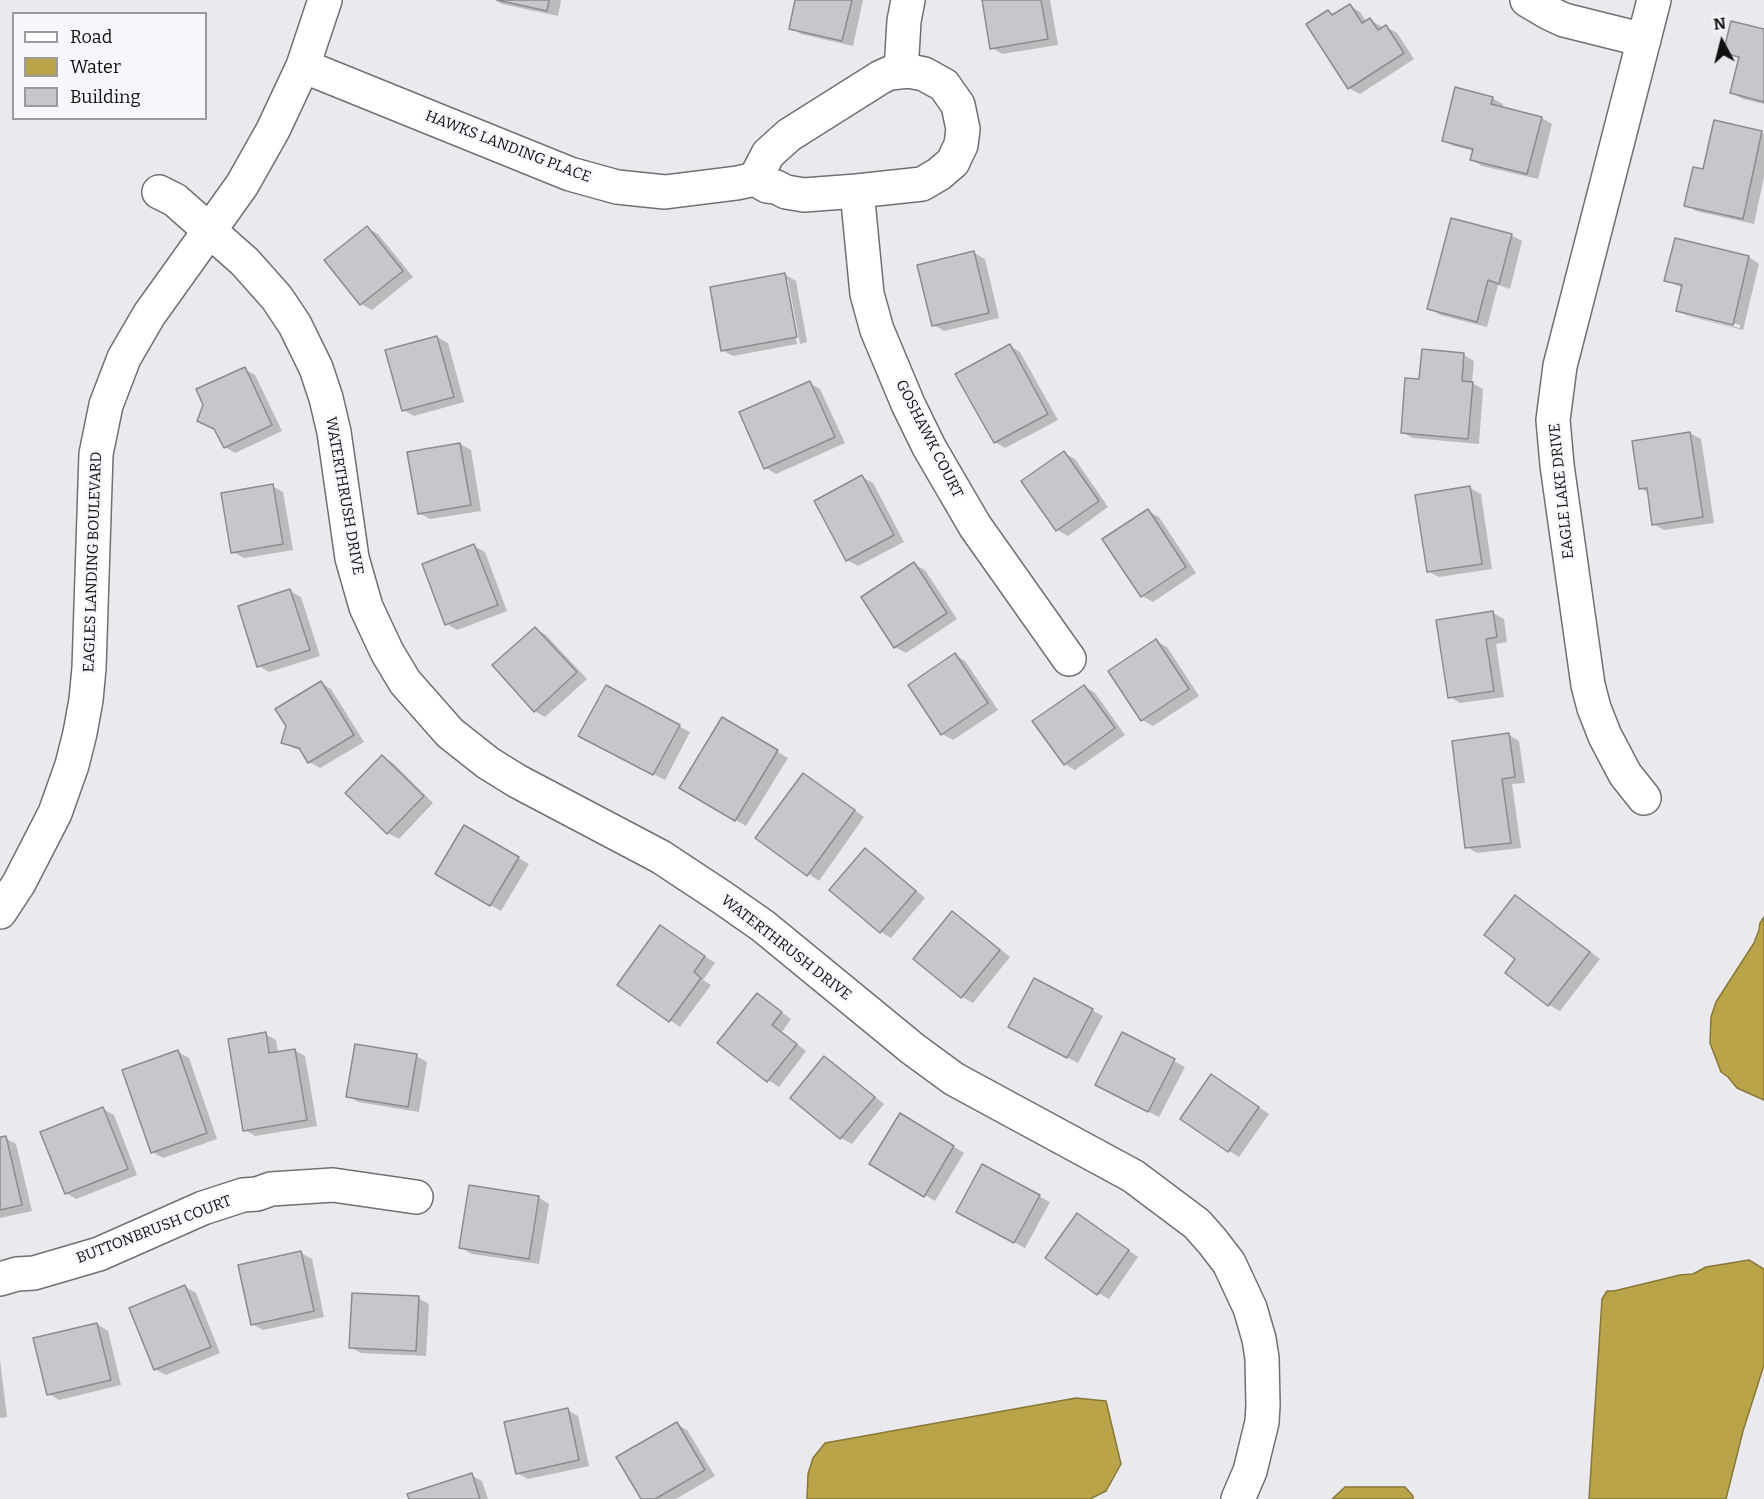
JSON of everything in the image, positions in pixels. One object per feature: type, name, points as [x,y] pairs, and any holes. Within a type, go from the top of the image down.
[{"type":"street","name":"EAGLES LANDING BOULEVARD","points":[[0,912],[19,883],[55,813],[80,733],[89,668],[96,454],[106,405],[120,366],[149,315],[242,185],[264,148],[303,66],[325,0]]},
{"type":"street","points":[[901,72],[904,21],[908,0]]},
{"type":"street","points":[[1527,0],[1549,14],[1564,20],[1644,40]]},
{"type":"street","name":"EAGLE LAKE DRIVE","points":[[1644,798],[1625,774],[1605,736],[1588,685],[1557,465],[1554,420],[1560,366],[1654,0]]},
{"type":"street","name":"HAWKS LANDING PLACE","points":[[303,66],[570,174],[617,187],[665,192],[755,179]]},
{"type":"street","points":[[901,72],[924,74],[944,85],[958,105],[962,120],[961,145],[953,162],[939,174],[922,184],[804,195],[767,186],[755,179],[768,154],[789,135],[881,77],[901,72]]},
{"type":"street","name":"GOSHAWK COURT","points":[[857,191],[864,278],[870,306],[877,330],[908,404],[929,447],[975,526],[1069,659]]},
{"type":"street","name":"WATERTHRUSH DRIVE","points":[[159,192],[175,200],[245,262],[277,298],[295,325],[316,368],[326,398],[334,432],[349,542],[361,591],[379,637],[396,667],[405,682],[438,721],[475,753],[517,781],[661,857],[723,898],[763,926],[913,1049],[954,1079],[1133,1176],[1197,1224],[1212,1241],[1229,1263],[1250,1308],[1262,1358],[1264,1384],[1262,1422],[1250,1471],[1238,1499]]},
{"type":"street","name":"BUTTONBRUSH COURT","points":[[0,1279],[17,1274],[34,1273],[99,1254],[202,1208],[271,1189],[333,1185],[416,1197]]},
{"type":"water","points":[[1764,917],[1764,1100],[1737,1088],[1721,1072],[1710,1043],[1711,1017],[1716,1002],[1754,943]]},
{"type":"water","points":[[1749,1260],[1764,1269],[1764,1365],[1743,1431],[1726,1499],[1589,1499],[1602,1299],[1607,1291],[1693,1274],[1706,1267]]},
{"type":"water","points":[[1076,1398],[1106,1401],[1121,1464],[1106,1491],[1090,1499],[807,1499],[808,1474],[813,1458],[825,1443]]},
{"type":"water","points":[[1345,1487],[1405,1487],[1413,1499],[1332,1499]]},
{"type":"building","points":[[497,0],[549,0],[547,11]]},
{"type":"building","points":[[795,0],[852,0],[842,41],[789,29]]},
{"type":"building","points":[[982,0],[1041,0],[1048,39],[990,49]]},
{"type":"building","points":[[1350,4],[1362,23],[1370,18],[1378,30],[1386,25],[1404,53],[1348,89],[1306,24],[1328,10],[1332,15]]},
{"type":"building","points":[[1731,21],[1764,29],[1764,102],[1730,93],[1739,57],[1723,53]]},
{"type":"building","points":[[1455,87],[1493,97],[1491,104],[1542,117],[1527,174],[1470,160],[1473,149],[1442,141]]},
{"type":"building","points":[[1714,120],[1762,131],[1743,219],[1684,206],[1693,167],[1703,169]]},
{"type":"building","points":[[1451,218],[1512,234],[1499,284],[1488,280],[1477,322],[1427,309]]},
{"type":"building","points":[[367,226],[403,271],[360,305],[324,260]]},
{"type":"building","points":[[1675,238],[1749,256],[1733,325],[1676,311],[1682,285],[1664,281]]},
{"type":"building","points":[[974,251],[989,313],[932,326],[917,265]]},
{"type":"building","points":[[785,273],[797,337],[721,351],[710,287]]},
{"type":"building","points":[[437,336],[454,397],[402,411],[385,350]]},
{"type":"building","points":[[1010,344],[1048,414],[994,443],[955,374]]},
{"type":"building","points":[[1422,349],[1464,353],[1462,381],[1473,382],[1468,439],[1401,433],[1405,378],[1419,379]]},
{"type":"building","points":[[245,367],[272,425],[224,448],[214,429],[197,421],[203,405],[196,389]]},
{"type":"building","points":[[810,381],[835,437],[764,469],[739,412]]},
{"type":"building","points":[[1690,432],[1703,517],[1652,525],[1647,488],[1639,489],[1632,441]]},
{"type":"building","points":[[460,443],[471,505],[418,514],[407,452]]},
{"type":"building","points":[[1064,451],[1099,501],[1056,531],[1021,481]]},
{"type":"building","points":[[862,475],[894,535],[846,561],[814,501]]},
{"type":"building","points":[[273,484],[283,544],[231,553],[221,493]]},
{"type":"building","points":[[1470,486],[1482,564],[1427,572],[1415,495]]},
{"type":"building","points":[[1148,509],[1186,567],[1141,597],[1102,539]]},
{"type":"building","points":[[474,544],[498,605],[445,625],[422,564]]},
{"type":"building","points":[[914,562],[947,613],[894,648],[861,597]]},
{"type":"building","points":[[290,589],[310,650],[257,667],[238,606]]},
{"type":"building","points":[[1493,611],[1497,637],[1486,639],[1494,691],[1448,698],[1436,620]]},
{"type":"building","points":[[535,627],[577,672],[534,712],[492,665]]},
{"type":"building","points":[[1156,639],[1189,689],[1141,721],[1108,671]]},
{"type":"building","points":[[955,653],[988,703],[941,735],[908,685]]},
{"type":"building","points":[[321,681],[354,735],[308,763],[299,748],[281,743],[286,726],[275,709]]},
{"type":"building","points":[[606,685],[680,725],[653,775],[578,736]]},
{"type":"building","points":[[1084,685],[1115,728],[1064,765],[1032,721]]},
{"type":"building","points":[[722,717],[778,750],[735,821],[679,788]]},
{"type":"building","points":[[1509,733],[1515,777],[1502,779],[1511,843],[1465,848],[1452,741]]},
{"type":"building","points":[[382,755],[424,796],[387,834],[345,793]]},
{"type":"building","points":[[803,773],[855,810],[807,876],[755,838]]},
{"type":"building","points":[[464,825],[519,857],[490,906],[435,874]]},
{"type":"building","points":[[865,848],[916,891],[880,933],[829,890]]},
{"type":"building","points":[[1515,895],[1590,952],[1548,1006],[1505,973],[1515,959],[1484,935]]},
{"type":"building","points":[[952,911],[1000,950],[961,998],[913,959]]},
{"type":"building","points":[[660,925],[705,956],[694,972],[701,978],[669,1022],[617,985]]},
{"type":"building","points":[[1034,978],[1093,1009],[1067,1058],[1008,1027]]},
{"type":"building","points":[[757,993],[782,1012],[772,1025],[797,1044],[767,1082],[717,1043]]},
{"type":"building","points":[[266,1032],[269,1053],[295,1049],[307,1120],[243,1131],[228,1039]]},
{"type":"building","points":[[1122,1032],[1175,1059],[1148,1112],[1095,1085]]},
{"type":"building","points":[[355,1044],[417,1054],[408,1107],[346,1097]]},
{"type":"building","points":[[178,1050],[207,1133],[151,1153],[122,1070]]},
{"type":"building","points":[[824,1056],[875,1097],[840,1139],[790,1098]]},
{"type":"building","points":[[1211,1074],[1259,1107],[1228,1152],[1180,1119]]},
{"type":"building","points":[[103,1107],[128,1169],[65,1194],[40,1132]]},
{"type":"building","points":[[900,1113],[954,1146],[924,1197],[869,1164]]},
{"type":"building","points":[[6,1136],[22,1205],[0,1210],[0,1137]]},
{"type":"building","points":[[982,1164],[1040,1195],[1014,1243],[956,1212]]},
{"type":"building","points":[[469,1185],[539,1196],[529,1259],[459,1248]]},
{"type":"building","points":[[1077,1213],[1129,1250],[1097,1295],[1045,1258]]},
{"type":"building","points":[[301,1251],[314,1311],[251,1325],[238,1265]]},
{"type":"building","points":[[185,1285],[211,1347],[154,1370],[129,1308]]},
{"type":"building","points":[[352,1293],[419,1296],[416,1351],[349,1348]]},
{"type":"building","points":[[97,1323],[111,1380],[47,1395],[33,1338]]},
{"type":"building","points":[[568,1408],[579,1460],[516,1474],[504,1422]]},
{"type":"building","points":[[677,1422],[705,1470],[655,1499],[641,1499],[616,1457]]},
{"type":"building","points":[[472,1473],[480,1499],[409,1499],[407,1494]]}]
